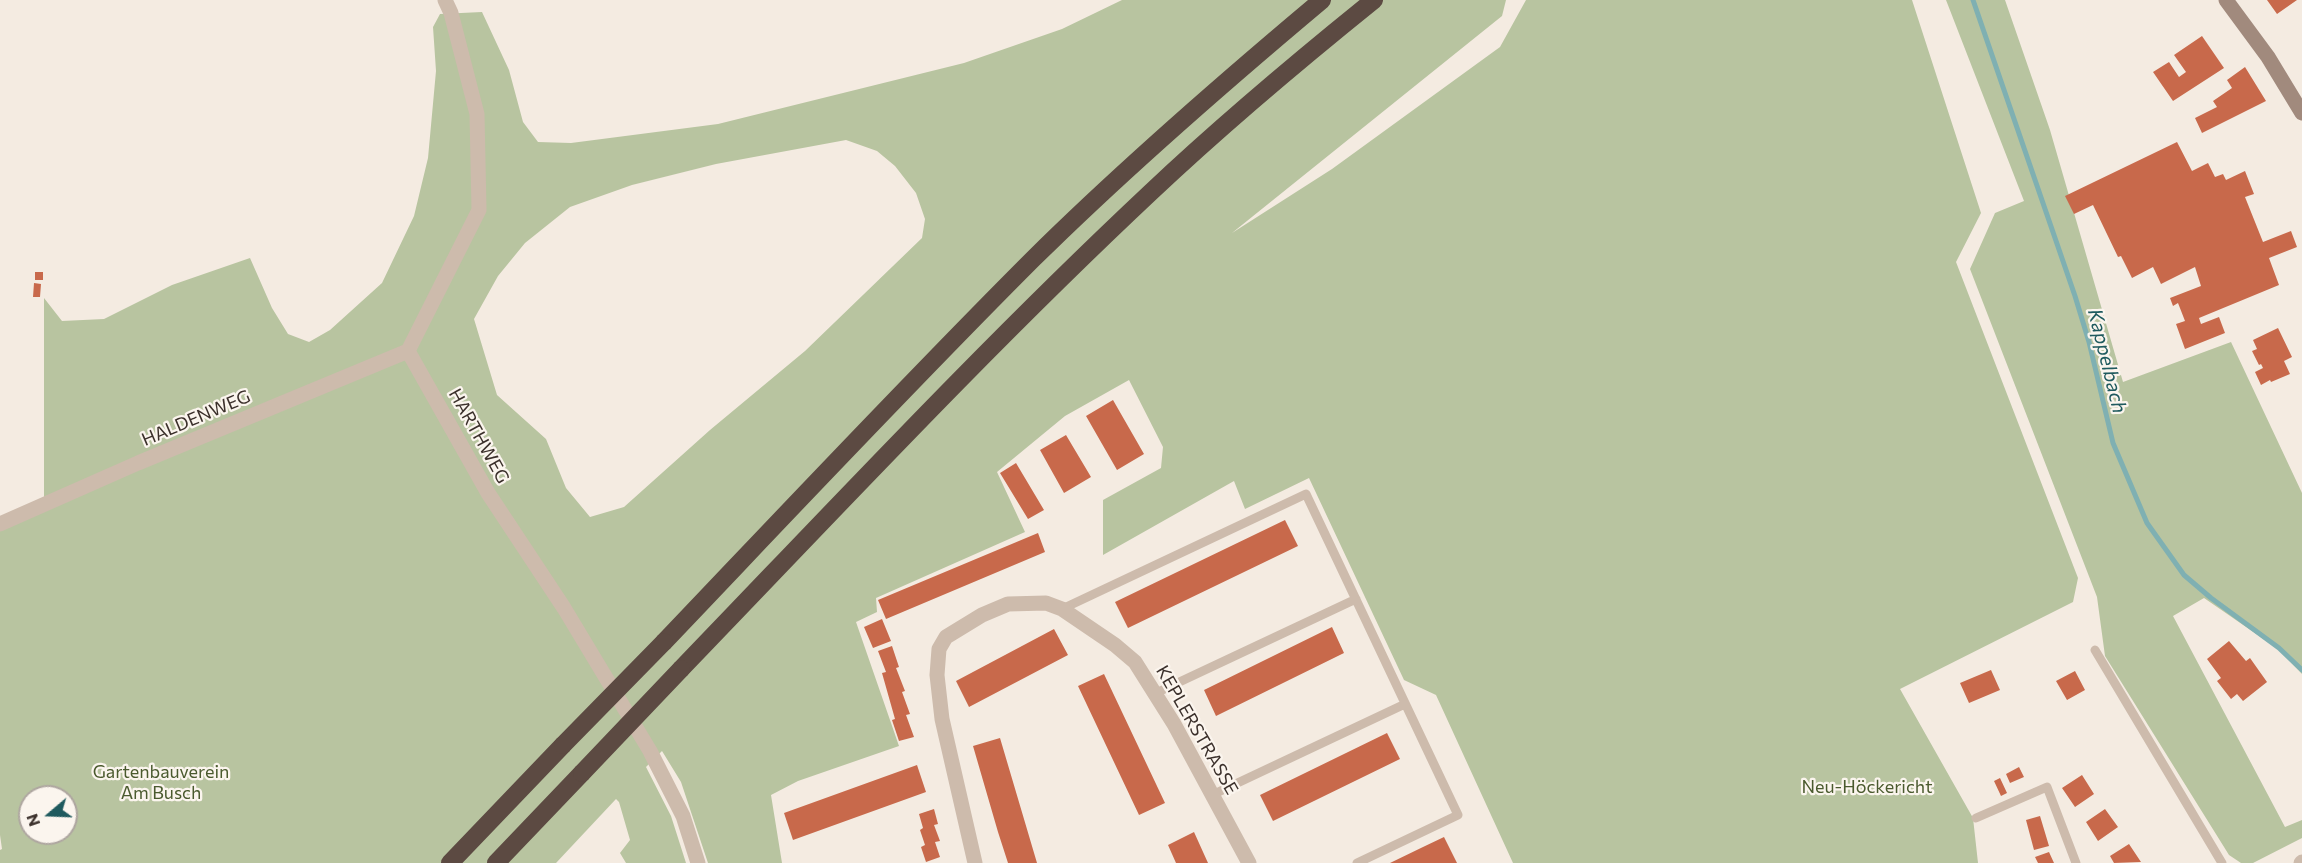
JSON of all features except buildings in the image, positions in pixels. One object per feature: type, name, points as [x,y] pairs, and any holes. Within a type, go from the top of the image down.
[{"type":"highway","points":[[450,863],[914,380],[1035,258],[1144,154],[1247,62],[1322,0]]},
{"type":"highway","points":[[496,863],[944,397],[1125,217],[1257,96],[1374,0]]},
{"type":"main road","points":[[2226,0],[2268,57],[2302,113]]},
{"type":"street","points":[[408,351],[479,210],[477,114],[451,13],[445,0]]},
{"type":"street","name":"HALDENWEG","points":[[0,524],[138,463],[408,351]]},
{"type":"street","name":"HARTHWEG","points":[[408,351],[488,493],[564,608],[650,751],[683,816],[698,863]]},
{"type":"street","name":"KEPLERSTRASSE","points":[[975,863],[942,719],[937,675],[939,649],[946,637],[982,615],[1008,604],[1046,603],[1062,609],[1116,645],[1135,662],[1156,693],[1249,863]]},
{"type":"lane","points":[[1062,609],[1306,494],[1458,816],[1357,863]]},
{"type":"lane","points":[[1156,693],[1356,599]]},
{"type":"lane","points":[[2095,650],[2222,863]]},
{"type":"lane","points":[[1212,795],[1405,704]]},
{"type":"lane","points":[[1976,818],[2047,787],[2076,863]]},
{"type":"green space","points":[[1122,0],[1506,0],[1502,16],[1232,233],[1332,169],[1500,47],[1526,0],[1912,0],[1981,213],[1956,262],[2078,578],[2073,602],[1900,689],[1973,818],[1978,863],[1513,863],[1436,695],[1404,680],[1309,478],[1245,509],[1234,481],[1103,555],[1103,500],[1161,468],[1163,447],[1129,380],[1065,416],[997,472],[1025,532],[876,598],[877,612],[856,622],[899,746],[798,781],[771,795],[782,863],[708,863],[681,782],[662,751],[646,767],[671,816],[686,863],[626,863],[620,853],[630,840],[619,802],[616,799],[556,863],[0,863],[0,850],[2,849],[0,835],[0,526],[44,506],[44,298],[62,321],[104,319],[172,285],[250,258],[272,308],[288,334],[309,342],[330,330],[382,283],[414,216],[428,158],[436,71],[433,27],[440,14],[482,12],[509,70],[523,122],[538,142],[571,143],[718,124],[964,63],[1062,29]],"holes":[[[846,140],[877,151],[895,166],[916,193],[925,219],[922,238],[805,351],[710,430],[624,507],[590,517],[566,488],[546,439],[497,395],[474,319],[498,276],[525,243],[570,207],[632,185],[716,164]]]},
{"type":"green space","points":[[1946,0],[2005,0],[2050,130],[2123,382],[2231,342],[2302,493],[2302,674],[2278,649],[2204,598],[2173,616],[2285,827],[2302,820],[2302,838],[2253,863],[2241,863],[2229,855],[2105,656],[2097,597],[1970,269],[1995,213],[2024,201]]},
{"type":"waterway","name":"Kappelbach","points":[[1973,0],[2075,296],[2089,342],[2113,443],[2147,523],[2184,575],[2279,648],[2302,670]]},
{"type":"park label","name":"Gartenbauverein Am Busch","points":[[161,782]]},
{"type":"park label","name":"Neu-Höckericht","points":[[1867,787]]}]
